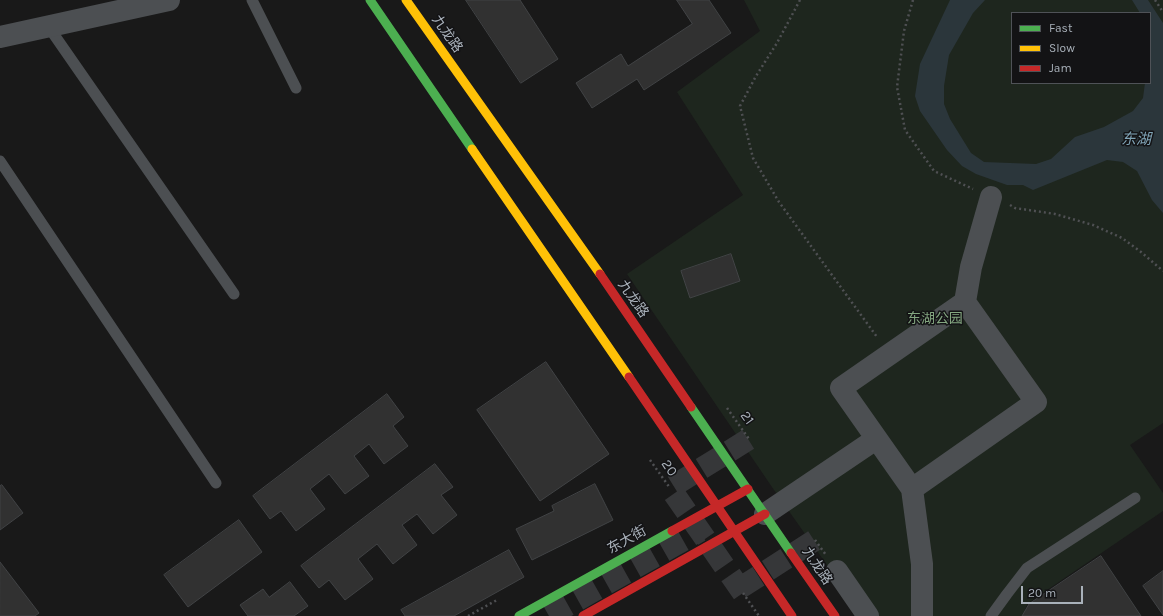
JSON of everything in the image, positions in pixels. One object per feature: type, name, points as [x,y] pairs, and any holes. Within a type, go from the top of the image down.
[{"type":"main road","points":[[370,0],[792,616]]},
{"type":"main road","name":"九龙路","points":[[406,0],[573,236],[835,616]]},
{"type":"main road","name":"东大街","points":[[519,616],[748,489]]},
{"type":"main road","points":[[583,616],[765,514]]},
{"type":"street","points":[[0,37],[169,0]]},
{"type":"street","points":[[922,616],[922,564],[912,489],[841,388],[965,302],[971,267],[991,197]]},
{"type":"street","points":[[912,489],[1036,402],[965,302]]},
{"type":"street","points":[[765,514],[876,439]]},
{"type":"street","points":[[838,571],[868,616]]},
{"type":"lane","points":[[252,0],[296,88]]},
{"type":"lane","points":[[48,26],[234,294]]},
{"type":"lane","points":[[0,161],[216,482]]},
{"type":"lane","points":[[992,616],[1006,594],[1027,568],[1135,498]]},
{"type":"path","points":[[800,0],[740,106],[753,158],[780,202],[890,355]]},
{"type":"path","points":[[913,0],[904,31],[897,87],[905,130],[934,171],[1016,208],[1055,214],[1093,225],[1122,238],[1163,271]]},
{"type":"path","points":[[1155,0],[1163,12]]},
{"type":"path","name":"21","points":[[727,408],[749,439]]},
{"type":"path","name":"20","points":[[650,460],[670,488]]},
{"type":"path","points":[[743,593],[759,616]]},
{"type":"path","points":[[468,616],[497,600]]},
{"type":"green space","name":"东湖公园","points":[[744,0],[1163,0],[1163,423],[1130,445],[1163,493],[1163,511],[1028,603],[1022,616],[863,616],[774,490],[627,274],[743,195],[677,92],[760,31]]},
{"type":"water","name":"东湖","points":[[950,0],[985,0],[973,13],[949,55],[944,86],[944,104],[950,119],[971,153],[984,162],[1036,164],[1051,159],[1075,137],[1104,127],[1133,111],[1143,98],[1145,84],[1151,84],[1151,12],[1139,12],[1132,0],[1148,0],[1163,23],[1163,213],[1152,200],[1137,171],[1123,162],[1107,160],[1033,190],[1023,185],[1007,185],[976,174],[962,166],[947,150],[920,111],[915,96],[920,64]]},
{"type":"building","points":[[466,0],[520,0],[558,59],[521,83]]},
{"type":"building","points":[[677,0],[709,0],[731,33],[644,90],[637,79],[592,108],[576,83],[621,54],[628,66],[692,24]]},
{"type":"building","points":[[731,254],[740,281],[690,298],[681,271]]},
{"type":"building","points":[[546,362],[609,454],[540,501],[477,410]]},
{"type":"building","points":[[387,394],[404,417],[393,426],[408,446],[384,464],[369,444],[354,456],[369,476],[345,494],[329,474],[310,489],[325,509],[296,531],[281,511],[270,519],[253,496]]},
{"type":"building","points":[[435,464],[453,487],[441,495],[457,515],[433,534],[417,514],[402,525],[417,545],[393,564],[377,544],[358,559],[373,579],[345,600],[329,580],[319,588],[301,566]]},
{"type":"building","points":[[595,484],[613,520],[532,560],[516,529],[554,511],[552,506]]},
{"type":"building","points":[[2,485],[23,513],[0,530],[0,486]]},
{"type":"building","points":[[239,520],[262,552],[188,607],[164,575]]},
{"type":"building","points":[[509,550],[524,577],[454,616],[405,616],[401,610]]},
{"type":"building","points":[[1101,556],[1141,616],[1022,616],[1029,604]]},
{"type":"building","points":[[0,562],[39,613],[35,616],[0,616]]},
{"type":"building","points":[[1163,571],[1163,615],[1143,586]]},
{"type":"building","points":[[290,582],[308,606],[294,616],[248,616],[240,605],[263,589],[269,597]]},
{"type":"tunnel","points":[[743,593],[670,488],[749,439]]},
{"type":"tunnel","points":[[549,616],[700,531]]},
{"type":"tunnel","points":[[740,588],[815,540]]},
{"type":"traffic: fast","points":[[370,0],[472,149]]},
{"type":"traffic: fast","points":[[691,407],[791,553]]},
{"type":"traffic: fast","points":[[519,616],[672,531]]},
{"type":"traffic: slow","points":[[406,0],[600,274]]},
{"type":"traffic: slow","points":[[472,149],[629,377]]},
{"type":"traffic: jam","points":[[600,274],[691,407]]},
{"type":"traffic: jam","points":[[629,377],[792,616]]},
{"type":"traffic: jam","points":[[672,531],[748,489]]},
{"type":"traffic: jam","points":[[583,616],[765,514]]},
{"type":"traffic: jam","points":[[791,553],[835,616]]}]
